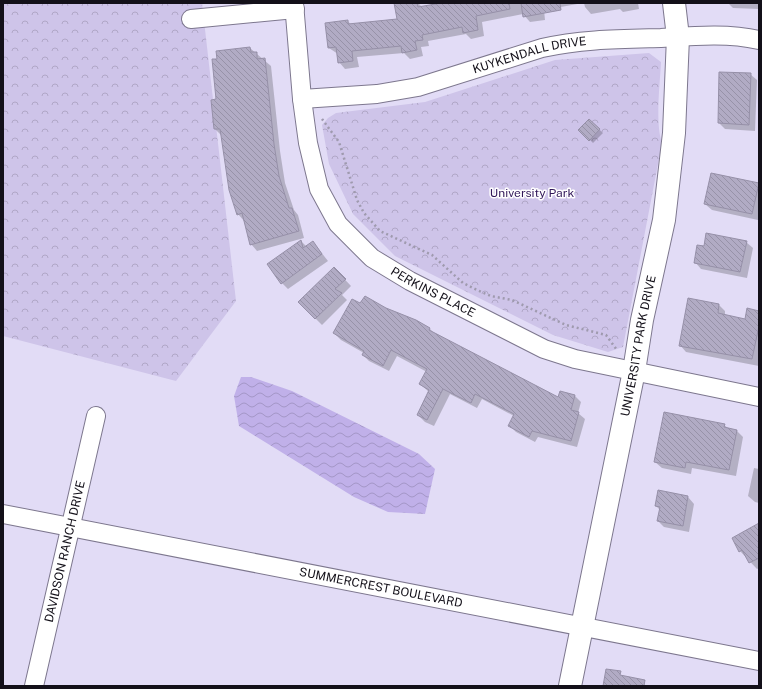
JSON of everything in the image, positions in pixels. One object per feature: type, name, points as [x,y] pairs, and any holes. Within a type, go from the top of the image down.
[{"type":"street","name":"UNIVERSITY PARK DRIVE","points":[[570,686],[583,628],[606,501],[634,371],[642,320],[664,220],[674,133],[678,37],[674,3]]},
{"type":"street","points":[[191,19],[295,6]]},
{"type":"street","name":"PERKINS PLACE","points":[[295,6],[302,99],[308,143],[319,189],[338,224],[372,258],[410,281],[544,350],[574,359],[759,397]]},
{"type":"street","name":"KUYKENDALL DRIVE","points":[[302,99],[378,94],[418,87],[561,43],[588,40],[739,36],[759,40]]},
{"type":"street","name":"DAVIDSON RANCH DRIVE","points":[[34,686],[96,416]]},
{"type":"street","name":"SUMMERCREST BOULEVARD","points":[[3,514],[759,661]]},
{"type":"path","points":[[321,117],[339,142],[357,200],[364,213],[380,231],[432,255],[463,283],[477,290],[491,296],[512,300],[566,325],[606,335],[618,352]]},
{"type":"green space","points":[[3,3],[202,3],[236,301],[176,381],[3,336]]},
{"type":"green space","name":"University Park","points":[[649,53],[661,62],[658,114],[662,143],[623,347],[608,352],[553,335],[395,256],[353,214],[329,164],[322,125],[328,118],[336,113],[425,102],[555,60]]},
{"type":"water","points":[[241,377],[251,377],[292,391],[419,454],[435,469],[425,514],[388,512],[354,497],[239,426],[234,396]]},
{"type":"building","points":[[394,3],[417,3],[418,7],[441,3],[509,3],[510,9],[476,16],[478,30],[463,33],[462,27],[422,35],[423,40],[415,41],[417,50],[402,53],[401,46],[352,51],[353,61],[338,63],[336,47],[328,48],[325,23],[348,20],[348,24],[397,19]]},
{"type":"building","points":[[521,3],[560,3],[561,10],[523,17]]},
{"type":"building","points":[[250,47],[251,52],[257,52],[257,59],[265,58],[279,176],[289,208],[292,208],[299,231],[250,245],[242,213],[237,215],[229,190],[220,129],[214,129],[211,100],[216,99],[212,59],[217,59],[216,51]]},
{"type":"building","points":[[719,72],[751,73],[749,125],[718,123]]},
{"type":"building","points":[[589,119],[600,129],[589,141],[578,130]]},
{"type":"building","points":[[711,173],[759,183],[752,214],[704,204]]},
{"type":"building","points":[[706,233],[747,241],[740,272],[694,263],[697,245],[704,246]]},
{"type":"building","points":[[301,240],[303,248],[313,241],[322,254],[281,284],[267,264]]},
{"type":"building","points":[[334,267],[346,279],[335,289],[342,293],[315,319],[298,302]]},
{"type":"building","points":[[365,296],[386,308],[416,320],[430,328],[429,330],[558,397],[560,391],[575,395],[571,410],[579,412],[571,441],[532,431],[529,437],[508,426],[514,414],[475,394],[471,403],[443,389],[427,420],[417,415],[429,390],[419,384],[427,369],[391,350],[383,366],[362,355],[364,351],[333,333],[352,299],[360,303]]},
{"type":"building","points":[[688,298],[719,304],[718,313],[745,319],[747,308],[759,311],[759,326],[752,359],[679,346]]},
{"type":"building","points":[[664,412],[725,424],[724,427],[737,430],[729,470],[686,462],[685,468],[654,462]]},
{"type":"building","points":[[658,490],[688,496],[683,526],[657,521],[660,507],[655,506]]},
{"type":"building","points":[[759,523],[759,558],[749,563],[742,550],[739,552],[732,538]]},
{"type":"building","points":[[606,669],[621,671],[620,675],[645,680],[644,686],[603,686]]}]
